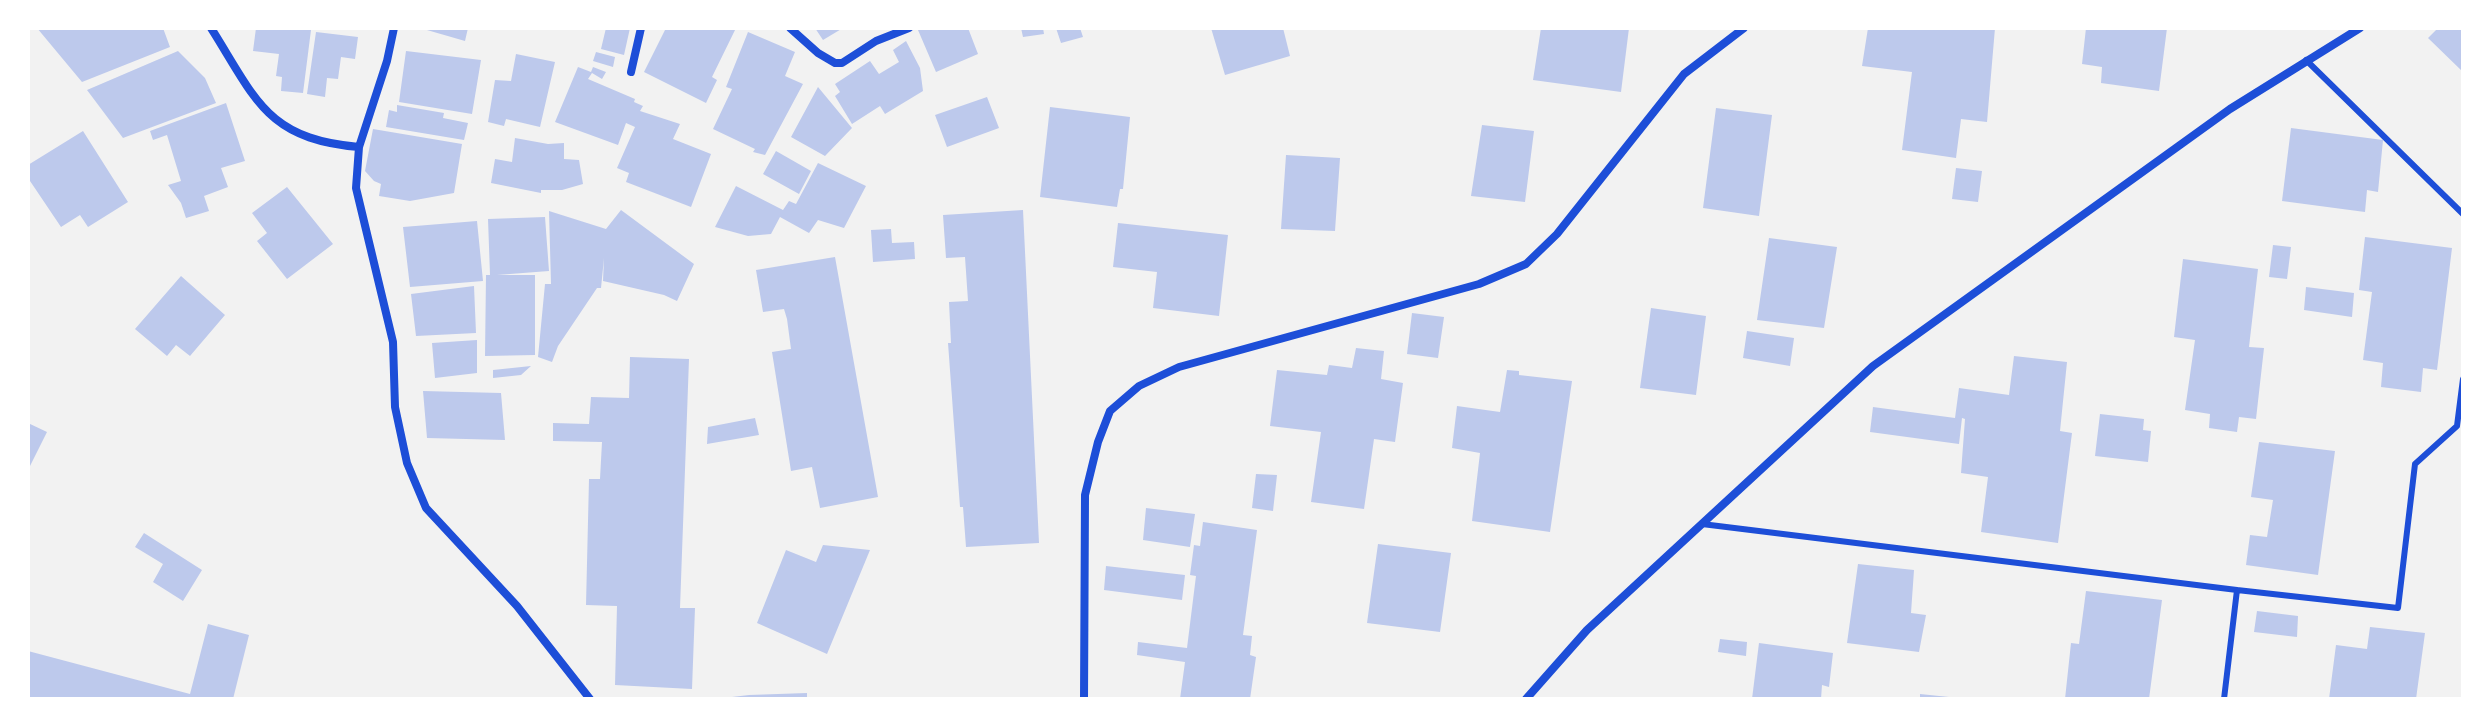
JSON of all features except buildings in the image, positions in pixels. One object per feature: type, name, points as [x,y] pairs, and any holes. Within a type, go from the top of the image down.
[{"type":"street","points":[[211,28],[263,109],[289,131],[327,144],[359,147]]},
{"type":"street","points":[[394,28],[387,61],[359,147],[356,188],[393,342],[395,407],[407,463],[426,508],[517,606],[590,699]]},
{"type":"street","points":[[631,72],[641,28]]},
{"type":"street","points":[[790,28],[818,53],[835,63],[842,63],[876,41],[909,28]]},
{"type":"street","points":[[1084,699],[1085,495],[1098,442],[1110,411],[1139,386],[1179,367],[1479,284],[1526,264],[1557,234],[1684,74],[1744,28]]},
{"type":"street","points":[[1526,699],[1587,630],[1873,366],[2230,109],[2360,28]]},
{"type":"lane","points":[[2306,60],[2463,214]]},
{"type":"lane","points":[[1700,523],[2398,608],[2415,464],[2457,426],[2463,379]]},
{"type":"lane","points":[[2224,699],[2237,590]]}]
